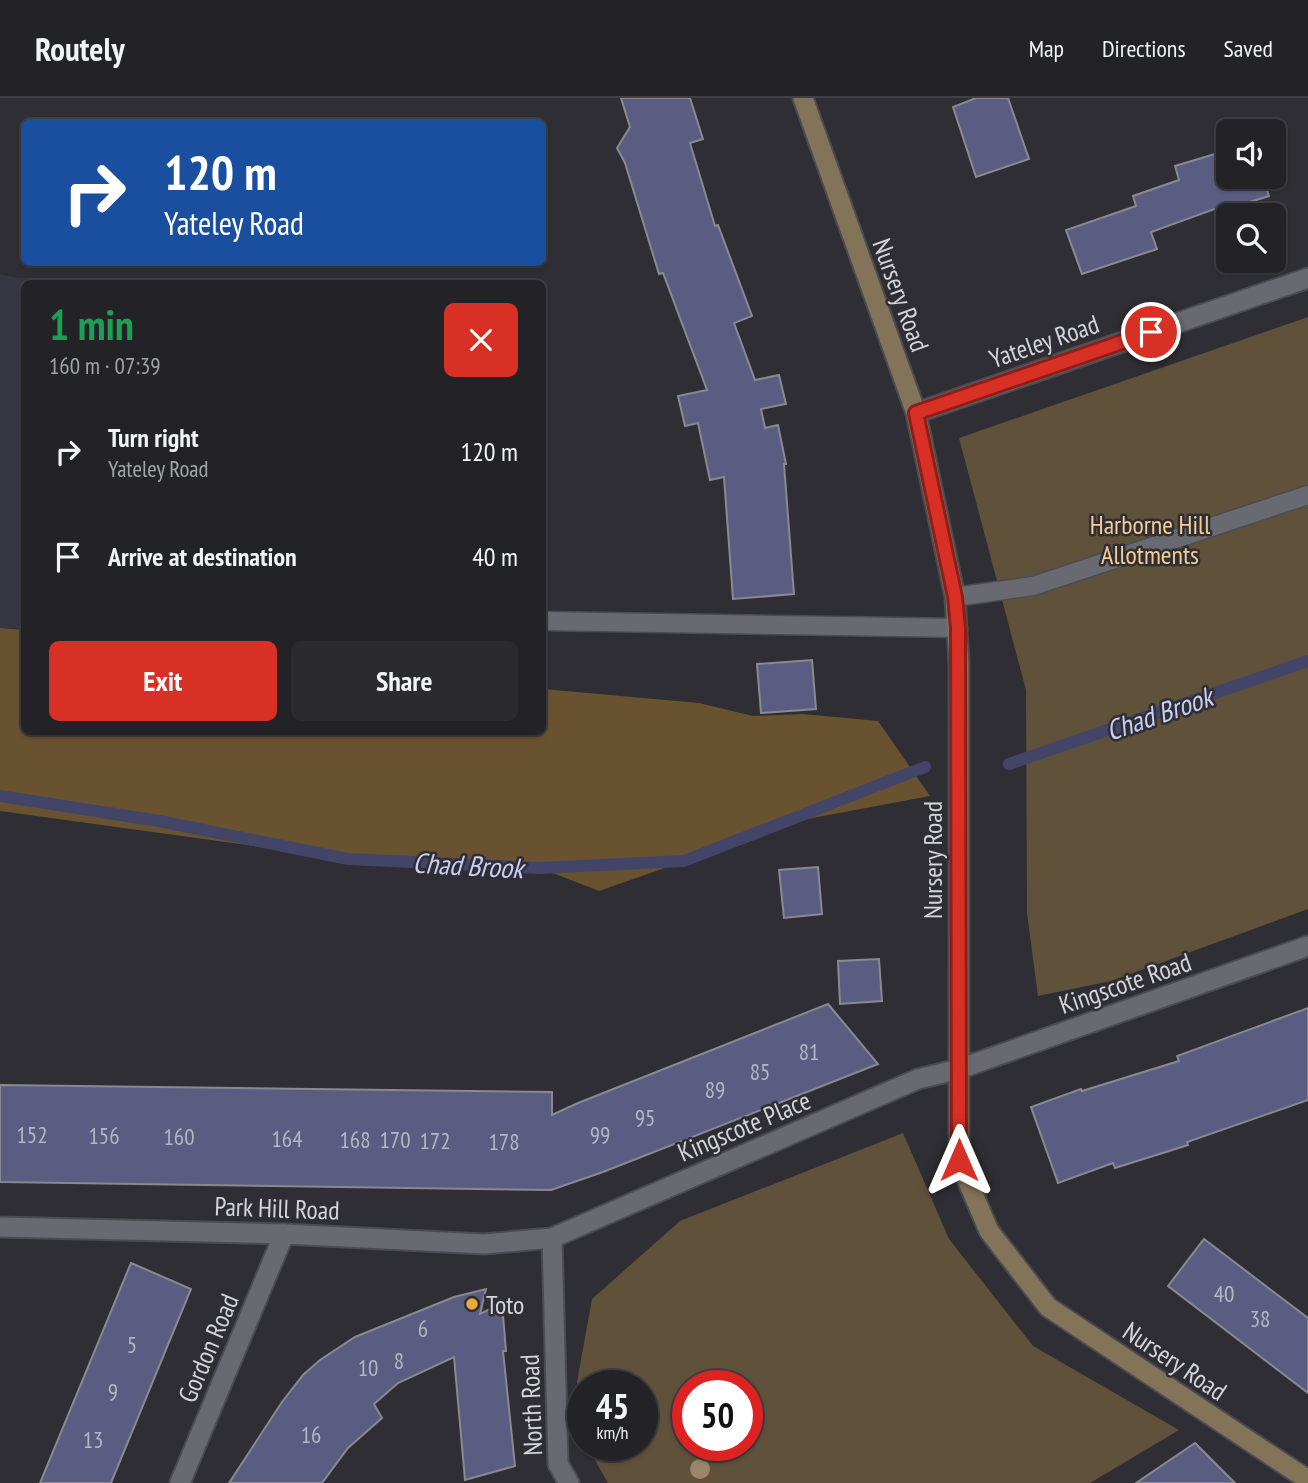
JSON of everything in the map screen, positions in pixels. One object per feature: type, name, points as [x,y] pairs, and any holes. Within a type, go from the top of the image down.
[{"type":"main road","name":"Nursery Road","points":[[803,98],[916,413],[955,597],[958,628],[959,1160],[989,1231],[1048,1307],[1308,1480]]},
{"type":"street","name":"Yateley Road","points":[[916,413],[1308,278]]},
{"type":"street","name":"Kingscote Road","points":[[959,1069],[1308,946]]},
{"type":"street","name":"Kingscote Place","points":[[552,1238],[918,1079],[959,1069]]},
{"type":"street","name":"Park Hill Road","points":[[0,1227],[284,1234],[484,1244],[552,1238]]},
{"type":"street","name":"Gordon Road","points":[[180,1483],[284,1234]]},
{"type":"street","name":"North Road","points":[[552,1238],[558,1464],[569,1483]]},
{"type":"lane","points":[[955,597],[1033,586],[1308,495]]},
{"type":"lane","points":[[546,621],[958,628]]},
{"type":"shaded area","points":[[0,274],[18,278],[407,279],[21,280],[21,630],[0,628]]},
{"type":"shaded area","points":[[0,628],[21,630],[21,735],[546,735],[546,689],[699,703],[753,716],[803,714],[878,721],[930,796],[802,820],[599,891],[540,868],[348,859],[0,811]]},
{"type":"green space","name":"Harborne Hill Allotments","points":[[1308,317],[1308,909],[1111,981],[1038,996],[1027,913],[1026,690],[959,438]]},
{"type":"green space","points":[[903,1133],[949,1239],[1033,1346],[1179,1430],[1090,1483],[608,1483],[596,1461],[658,1461],[658,1370],[579,1370],[592,1299],[680,1221]]},
{"type":"building","points":[[621,98],[690,98],[703,139],[690,143],[715,226],[718,225],[752,316],[734,323],[755,380],[779,375],[786,404],[761,409],[765,428],[778,425],[786,464],[794,594],[733,599],[724,477],[710,480],[698,423],[685,426],[678,396],[707,390],[663,273],[659,274],[625,163],[617,148],[630,127]]},
{"type":"building","points":[[976,98],[1008,98],[1029,159],[976,177],[953,107]]},
{"type":"building","points":[[1216,154],[1216,189],[1267,189],[1269,196],[1247,203],[1216,203],[1216,208],[1151,232],[1157,249],[1082,274],[1066,230],[1136,206],[1133,196],[1179,180],[1175,166]]},
{"type":"building","points":[[812,660],[816,709],[761,713],[757,664]]},
{"type":"building","points":[[818,867],[822,914],[784,918],[779,870]]},
{"type":"building","points":[[879,959],[882,1001],[840,1004],[838,961]]},
{"type":"building","points":[[828,1004],[878,1064],[551,1190],[0,1182],[0,1085],[552,1092],[552,1115]]},
{"type":"building","points":[[1308,1008],[1308,1100],[1187,1142],[1188,1145],[1115,1168],[1113,1163],[1058,1183],[1031,1107],[1081,1089],[1082,1091],[1179,1061],[1177,1056]]},
{"type":"building","points":[[1204,1239],[1308,1318],[1308,1393],[1168,1286]]},
{"type":"building","points":[[131,1263],[191,1289],[111,1483],[40,1483]]},
{"type":"building","points":[[486,1289],[480,1314],[502,1303],[506,1351],[503,1351],[515,1466],[465,1480],[454,1357],[398,1383],[374,1404],[382,1418],[348,1448],[322,1483],[229,1483],[282,1402],[303,1375],[320,1360],[355,1337],[454,1297]]},
{"type":"building","points":[[1195,1443],[1235,1483],[1136,1483]]},
{"type":"waterway","name":"Chad Brook","points":[[1009,764],[1308,661]]},
{"type":"waterway","name":"Chad Brook","points":[[0,796],[159,821],[348,859],[540,868],[684,861],[925,767]]},
{"type":"place","name":"Toto","points":[[472,1304]]},
{"type":"route","points":[[959,1160],[958,628],[955,597],[916,413],[1151,332]]}]
